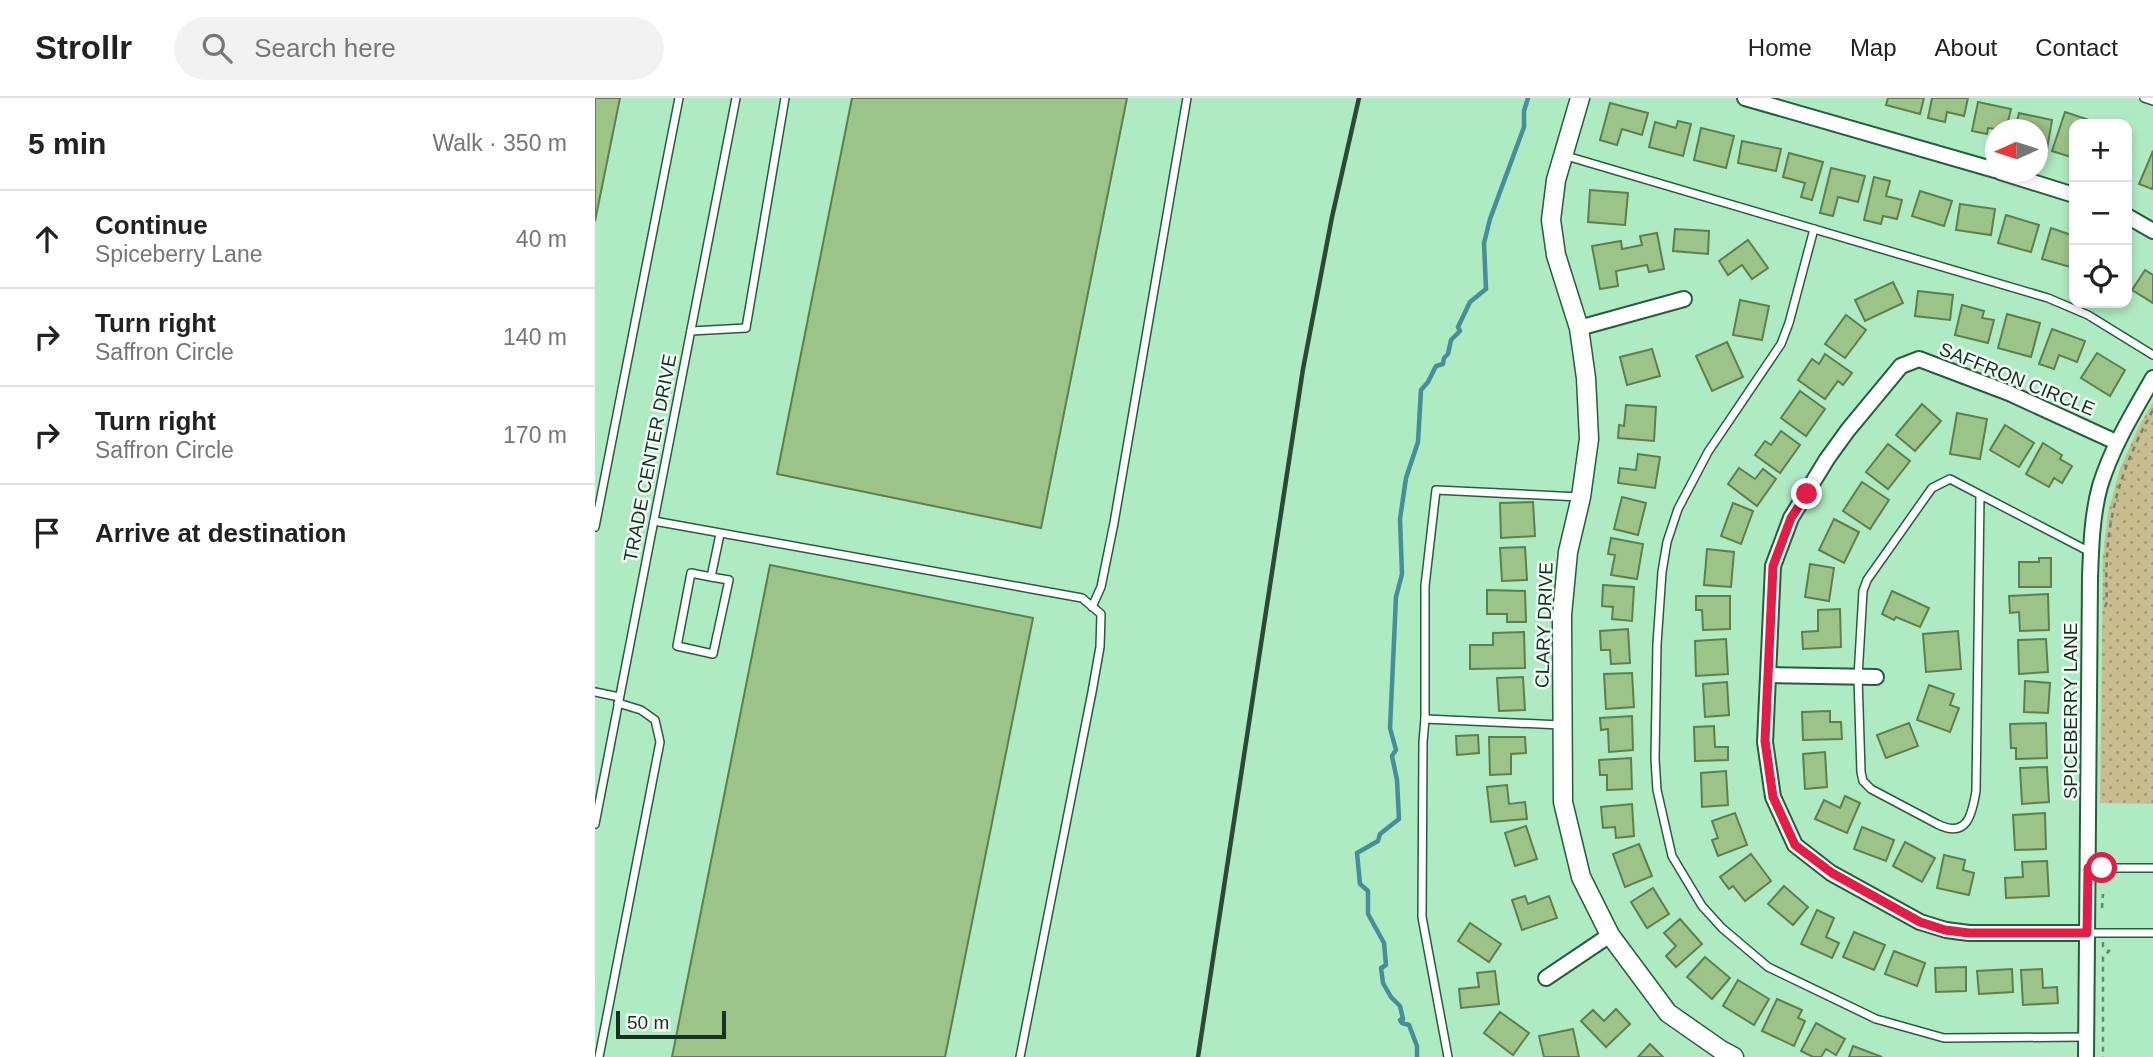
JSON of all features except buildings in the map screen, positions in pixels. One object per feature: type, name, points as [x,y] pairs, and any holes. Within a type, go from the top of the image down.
[{"type":"street","name":"CLARY DRIVE","points":[[1580,98],[1556,180],[1551,220],[1556,255],[1579,328],[1586,379],[1588,439],[1581,497],[1568,552],[1562,615],[1563,802],[1581,877],[1610,935],[1668,1013],[1734,1057]]},
{"type":"street","points":[[1745,98],[1985,167]]},
{"type":"street","points":[[2033,182],[2069,193]]},
{"type":"street","points":[[2132,219],[2153,231]]},
{"type":"street","points":[[1579,328],[1684,299]]},
{"type":"street","name":"SAFFRON CIRCLE","points":[[2095,933],[1969,933],[1945,930],[1920,922],[1832,873],[1795,845],[1773,797],[1765,741],[1773,566],[1791,518],[1827,459],[1901,366],[1919,359],[2009,393],[2116,442]]},
{"type":"street","name":"SPICEBERRY LANE","points":[[2086,1057],[2095,933],[2091,552],[2100,487],[2116,442],[2153,378]]},
{"type":"street","points":[[1769,675],[1876,677]]},
{"type":"street","points":[[1546,978],[1610,935]]},
{"type":"lane","points":[[595,527],[678,98]]},
{"type":"lane","name":"TRADE CENTER DRIVE","points":[[595,824],[736,98]]},
{"type":"lane","points":[[691,331],[746,328],[785,98]]},
{"type":"lane","points":[[1092,607],[1101,587],[1114,523],[1187,98]]},
{"type":"lane","points":[[2144,98],[2153,101]]},
{"type":"lane","points":[[1563,155],[2048,298],[2088,315],[2153,355]]},
{"type":"lane","points":[[1814,229],[1781,344],[1708,452],[1678,509],[1667,542],[1657,644],[1655,760],[1657,790],[1672,856],[1702,906],[1722,928],[1768,967],[1876,1019],[1944,1038],[2087,1037]]},
{"type":"lane","points":[[1980,495],[1976,791],[1967,823],[1959,829],[1946,829],[1871,789],[1863,781],[1860,772],[1858,677],[1863,590],[1867,580],[1932,488],[1950,479],[2091,552]]},
{"type":"lane","points":[[1448,1057],[1422,917],[1425,586],[1436,490],[1581,497]]},
{"type":"lane","points":[[654,521],[1082,598],[1101,614],[1100,647],[1020,1057]]},
{"type":"lane","points":[[711,577],[720,534]]},
{"type":"lane","points":[[691,573],[711,577],[729,580],[713,654],[677,646],[691,573]]},
{"type":"lane","points":[[595,692],[641,710],[655,720],[660,742],[599,1057]]},
{"type":"lane","points":[[1425,719],[1562,725]]},
{"type":"lane","points":[[2095,868],[2153,868]]},
{"type":"lane","points":[[2095,933],[2153,933]]},
{"type":"path","points":[[2103,614],[2107,602],[2111,516],[2129,457],[2153,410]]},
{"type":"path","points":[[2095,868],[2095,933],[2109,951],[2103,957],[2103,1057]]},
{"type":"shaded area","points":[[2153,402],[2153,804],[2100,803],[2103,556],[2108,512],[2120,469]]},
{"type":"waterway","points":[[1417,1057],[1417,1046],[1409,1025],[1400,1020],[1403,1019],[1400,1006],[1383,983],[1381,968],[1386,965],[1384,943],[1368,914],[1368,891],[1360,884],[1357,853],[1378,841],[1380,834],[1399,819],[1397,780],[1392,756],[1396,750],[1390,728],[1396,597],[1402,574],[1400,519],[1406,478],[1418,442],[1421,390],[1436,366],[1443,364],[1451,340],[1460,331],[1458,327],[1470,302],[1486,289],[1484,243],[1490,219],[1524,127],[1524,111],[1528,98]]},
{"type":"railway","points":[[1198,1057],[1303,369],[1332,217],[1359,98]]},
{"type":"route","points":[[1807,494],[1791,518],[1773,566],[1765,741],[1773,797],[1795,845],[1832,873],[1920,922],[1945,930],[1969,933],[2087,933],[2088,868],[2102,868]]}]
